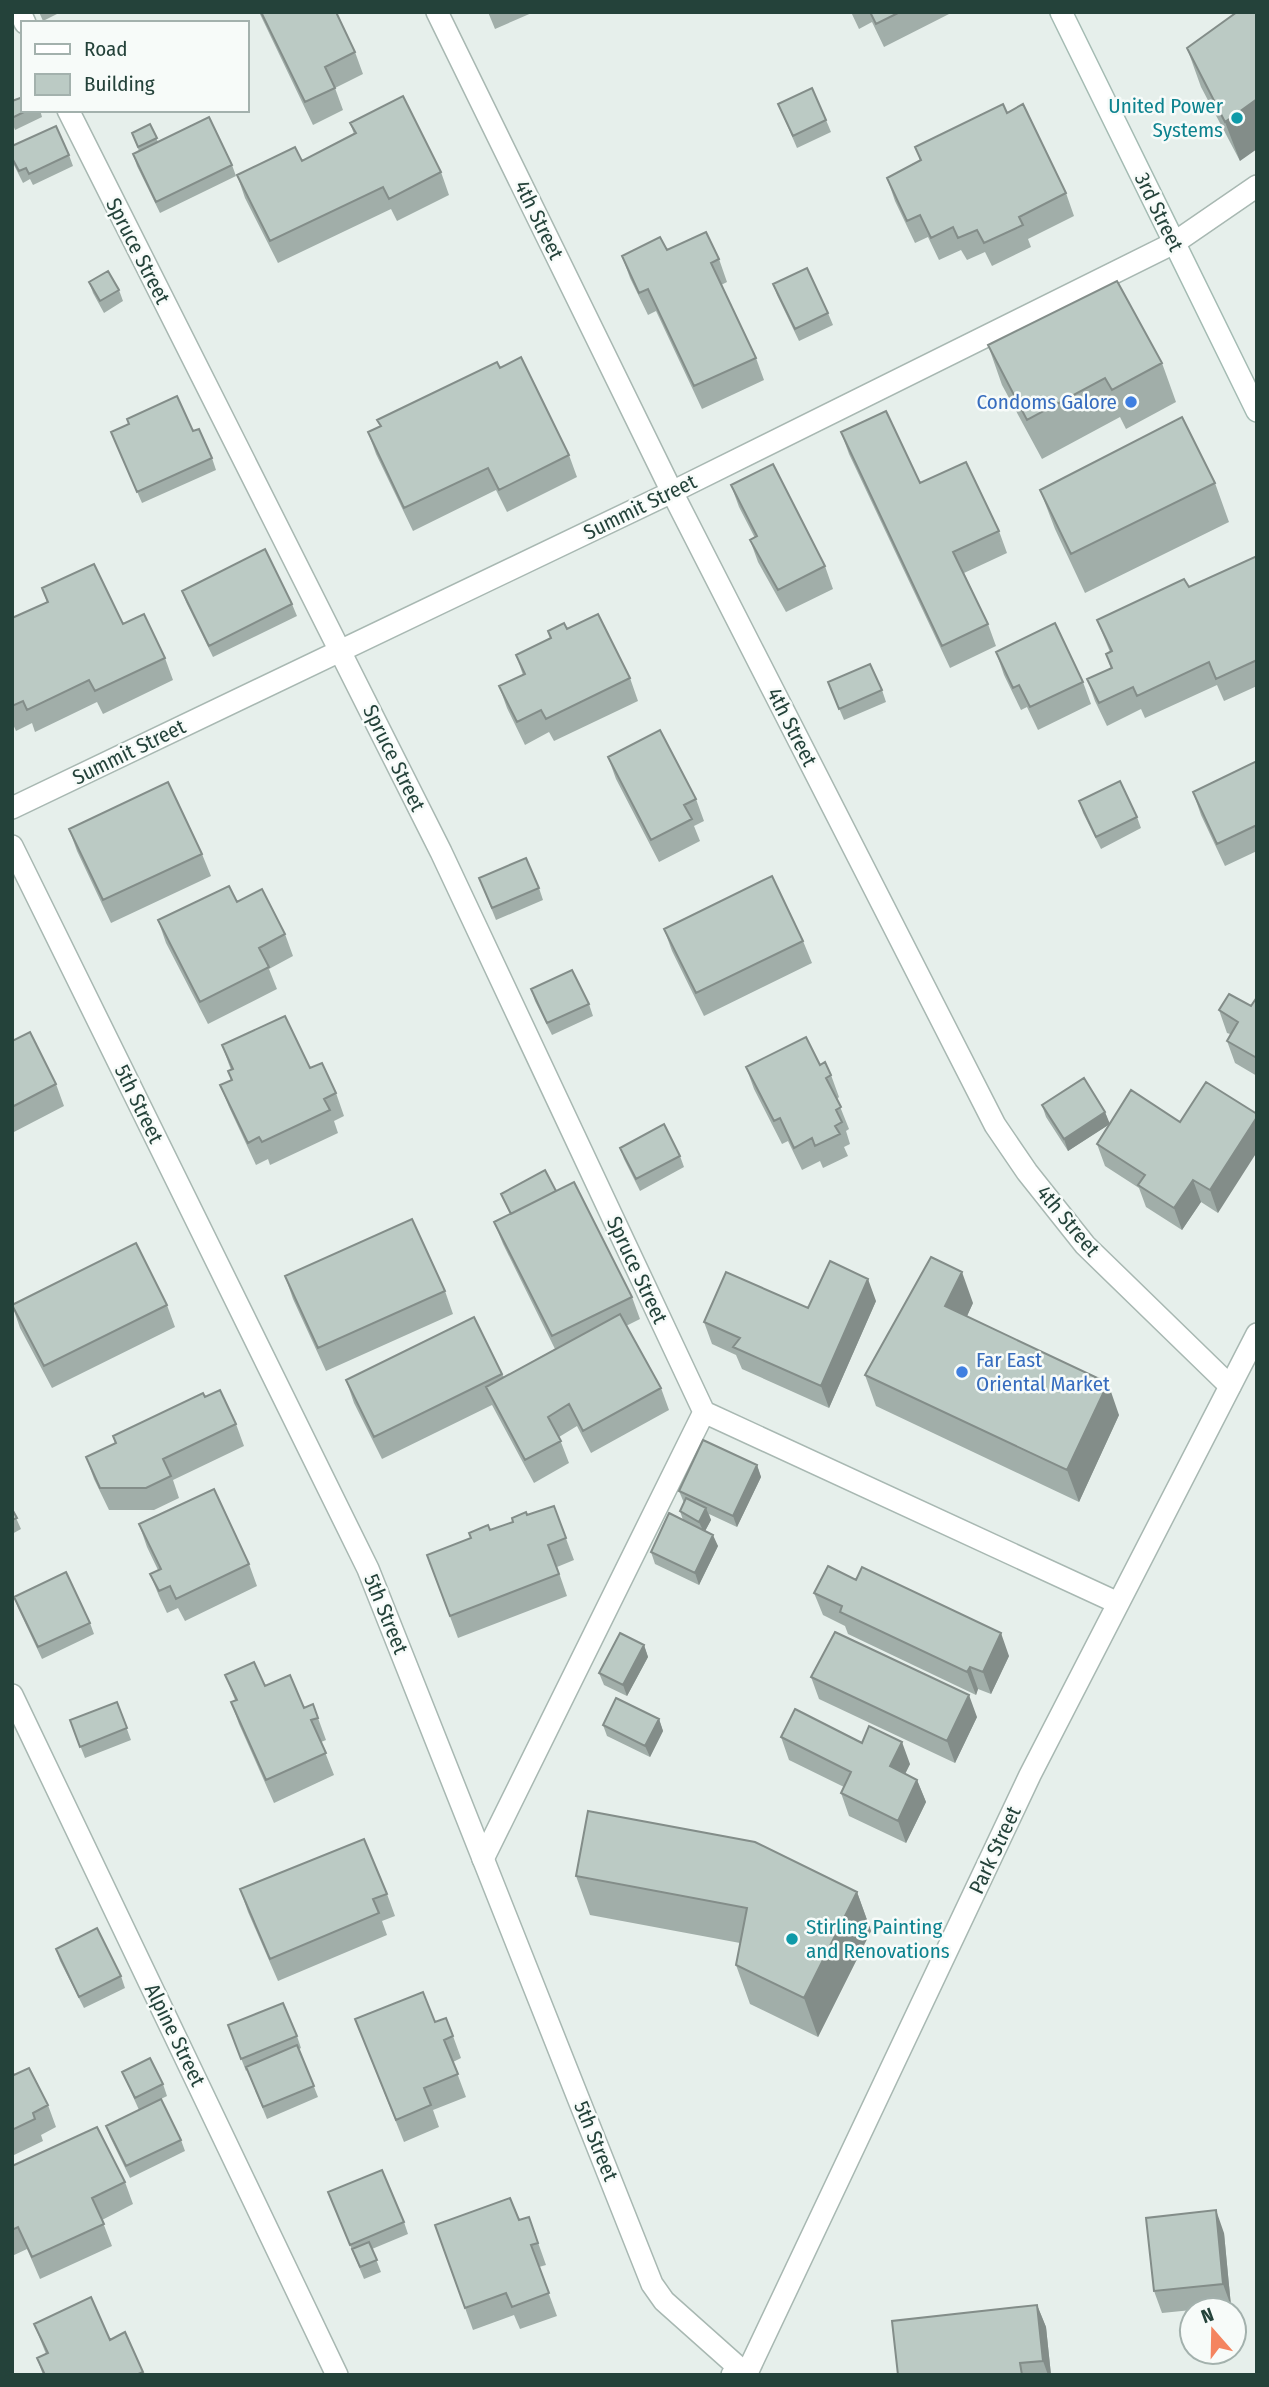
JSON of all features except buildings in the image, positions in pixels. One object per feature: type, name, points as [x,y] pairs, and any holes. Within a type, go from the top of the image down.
[{"type":"street","name":"4th Street","points":[[437,12],[672,492],[995,1125],[1027,1172],[1085,1245],[1230,1386]]},
{"type":"street","name":"3rd Street","points":[[1061,12],[1257,411]]},
{"type":"street","name":"Spruce Street","points":[[69,112],[446,864],[704,1412]]},
{"type":"street","name":"Summit Street","points":[[12,808],[672,492],[1174,243],[1257,186]]},
{"type":"street","name":"5th Street","points":[[12,846],[368,1569],[652,2284],[664,2301],[742,2374]]},
{"type":"street","name":"Park Street","points":[[742,2374],[1030,1775],[1257,1334]]},
{"type":"street","points":[[483,1859],[704,1412],[1118,1603]]},
{"type":"street","name":"Alpine Street","points":[[12,1695],[337,2375]]},
{"type":"place","name":"United Power Systems","points":[[1237,118]]},
{"type":"place","name":"Condoms Galore","points":[[1131,402]]},
{"type":"place","name":"Far East Oriental Market","points":[[962,1372]]},
{"type":"place","name":"Stirling Painting and Renovations","points":[[792,1939]]}]
